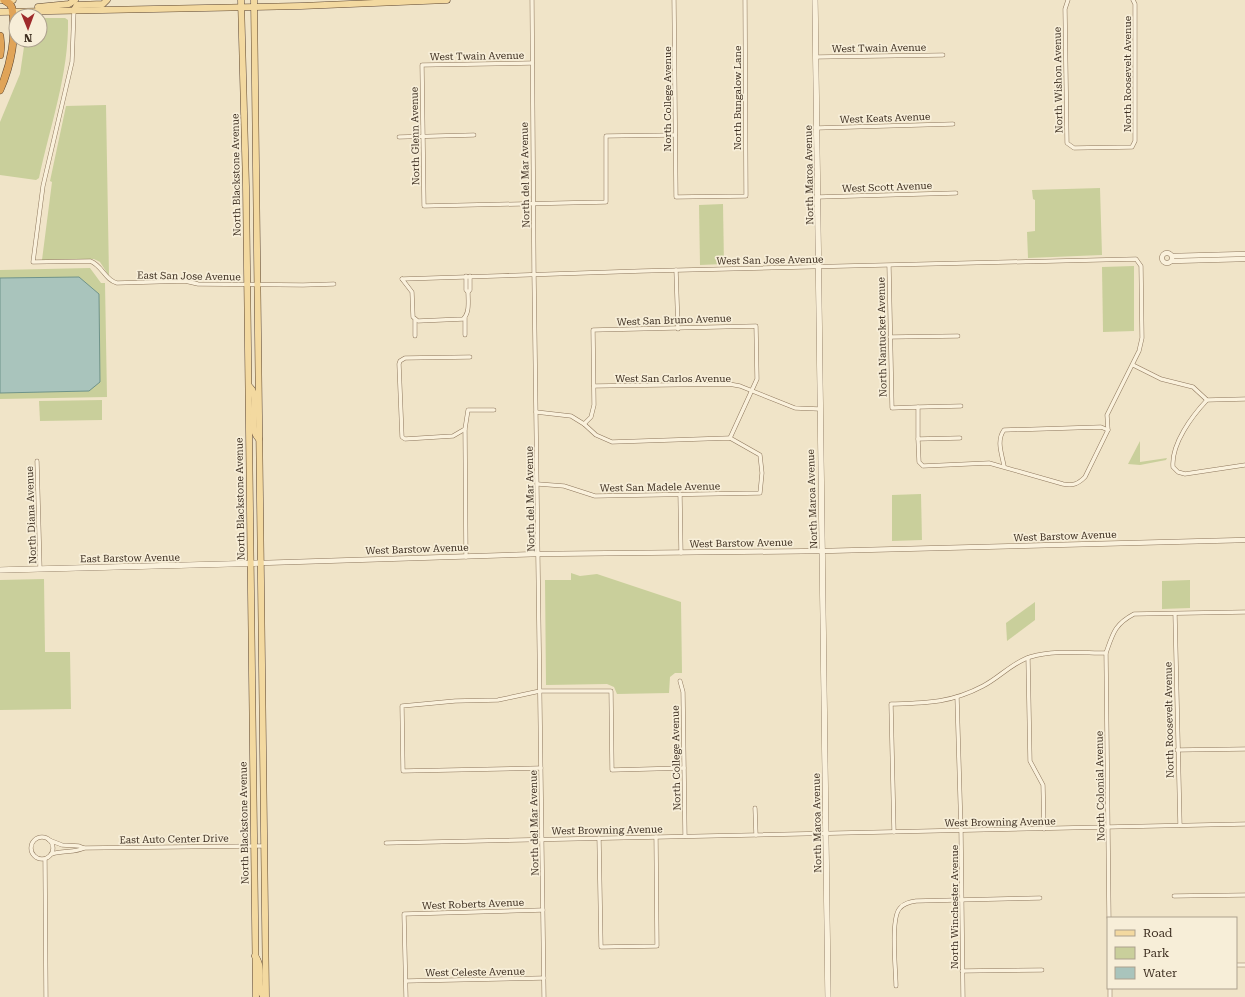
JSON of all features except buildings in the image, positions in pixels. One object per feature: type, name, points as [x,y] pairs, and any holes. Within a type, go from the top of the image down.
[{"type":"highway","points":[[4,0],[10,4],[12,8]]},
{"type":"highway","points":[[0,36],[0,55]]},
{"type":"highway","points":[[0,90],[8,68],[12,48]]},
{"type":"main road","points":[[0,0],[13,0]]},
{"type":"main road","points":[[37,8],[69,4],[75,0]]},
{"type":"main road","points":[[74,10],[77,5],[103,4],[107,0]]},
{"type":"main road","name":"North Blackstone Avenue","points":[[241,0],[245,104],[256,997]]},
{"type":"main road","name":"North Blackstone Avenue","points":[[254,0],[265,997]]},
{"type":"main road","points":[[48,10],[254,7],[448,0]]},
{"type":"main road","name":"North Maroa Avenue","points":[[815,0],[819,409],[823,551],[828,997]]},
{"type":"main road","points":[[248,386],[252,388],[253,394],[254,431],[260,439]]},
{"type":"main road","name":"East Barstow Avenue","points":[[0,570],[261,563]]},
{"type":"main road","points":[[255,956],[260,962],[260,991],[265,997]]},
{"type":"street","name":"North del Mar Avenue","points":[[532,0],[534,274],[544,997]]},
{"type":"street","name":"North College Avenue","points":[[674,0],[676,197]]},
{"type":"street","name":"North Bungalow Lane","points":[[676,197],[746,196],[745,0]]},
{"type":"street","name":"North Wishon Avenue","points":[[1068,0],[1064,10],[1066,143],[1074,148],[1132,147]]},
{"type":"street","name":"North Roosevelt Avenue","points":[[1132,147],[1135,141],[1135,4],[1133,0]]},
{"type":"street","name":"East San Jose Avenue","points":[[74,10],[72,62],[43,186],[34,262],[90,261],[96,264],[111,281],[117,283],[185,281],[198,284],[334,284]]},
{"type":"street","name":"West Twain Avenue","points":[[816,57],[943,55]]},
{"type":"street","name":"West Twain Avenue","points":[[422,65],[532,63]]},
{"type":"street","name":"North Glenn Avenue","points":[[422,65],[424,206],[534,204]]},
{"type":"street","name":"West Keats Avenue","points":[[817,128],[953,124]]},
{"type":"street","points":[[399,137],[474,135]]},
{"type":"street","points":[[534,204],[606,202],[606,136],[675,135]]},
{"type":"street","name":"West Scott Avenue","points":[[818,197],[956,193]]},
{"type":"street","points":[[1245,254],[1172,258],[1245,259]]},
{"type":"street","name":"West San Jose Avenue","points":[[415,320],[413,316],[412,292],[402,279],[676,270],[818,268],[1136,259],[1141,266],[1142,338],[1133,366]]},
{"type":"street","name":"North Nantucket Avenue","points":[[889,266],[892,408],[918,407]]},
{"type":"street","points":[[676,270],[678,329]]},
{"type":"street","points":[[465,335],[465,318],[469,306],[468,292],[466,290],[468,276]]},
{"type":"street","points":[[415,336],[415,320],[421,322],[457,321],[465,318]]},
{"type":"street","name":"West San Bruno Avenue","points":[[594,386],[593,330],[756,326],[758,370],[752,391]]},
{"type":"street","points":[[890,337],[958,336]]},
{"type":"street","points":[[465,428],[453,436],[405,439],[402,437],[398,364],[405,358],[470,357]]},
{"type":"street","points":[[961,406],[918,407],[918,462],[924,466],[989,463],[1071,486],[1085,477],[1108,430],[1107,415],[1133,366],[1161,379],[1193,387],[1207,400],[1245,399]]},
{"type":"street","name":"West San Carlos Avenue","points":[[594,386],[729,384],[752,391],[795,408],[819,409]]},
{"type":"street","points":[[584,424],[591,417],[594,405],[594,386]]},
{"type":"street","points":[[536,412],[571,416],[584,424],[596,435],[612,442],[730,438],[752,391]]},
{"type":"street","points":[[1207,400],[1187,427],[1179,442],[1173,467],[1178,472],[1186,474],[1245,465]]},
{"type":"street","points":[[466,557],[465,428],[468,410],[494,410]]},
{"type":"street","points":[[1004,466],[1000,436],[1004,430],[1101,427],[1108,430]]},
{"type":"street","name":"West San Madele Avenue","points":[[538,484],[564,486],[595,496],[760,493],[762,473],[760,455],[730,438]]},
{"type":"street","points":[[918,439],[960,438]]},
{"type":"street","name":"North Diana Avenue","points":[[37,461],[40,569]]},
{"type":"street","points":[[680,494],[681,552]]},
{"type":"street","name":"West Barstow Avenue","points":[[261,563],[539,554],[823,551],[1245,540]]},
{"type":"street","name":"North Colonial Avenue","points":[[1110,917],[1106,653],[1113,632],[1123,620],[1134,614],[1245,612]]},
{"type":"street","name":"North Roosevelt Avenue","points":[[1175,614],[1177,750],[1180,825]]},
{"type":"street","points":[[894,832],[891,704],[934,703],[957,697],[983,686],[1028,658],[1042,654],[1106,653]]},
{"type":"street","points":[[1028,658],[1030,762],[1043,786],[1044,829]]},
{"type":"street","name":"North College Avenue","points":[[680,681],[683,692],[684,836]]},
{"type":"street","points":[[541,768],[403,772],[402,706],[455,701],[498,700],[540,691],[611,690],[612,770],[684,768]]},
{"type":"street","name":"North Winchester Avenue","points":[[957,697],[961,831],[963,997]]},
{"type":"street","points":[[1177,750],[1245,749]]},
{"type":"street","points":[[755,808],[756,835]]},
{"type":"street","name":"West Browning Avenue","points":[[386,844],[542,839],[1245,824]]},
{"type":"street","points":[[44,837],[49,840],[53,847],[52,854],[44,860],[39,860],[33,856],[30,846],[37,838],[44,837]]},
{"type":"street","points":[[599,838],[601,947],[658,946],[656,837]]},
{"type":"street","name":"East Auto Center Drive","points":[[49,840],[62,845],[79,846],[84,848]]},
{"type":"street","name":"East Auto Center Drive","points":[[52,854],[60,851],[79,850],[84,848],[264,846]]},
{"type":"street","points":[[44,860],[46,997]]},
{"type":"street","points":[[1174,896],[1245,895]]},
{"type":"street","points":[[896,986],[895,920],[899,908],[907,903],[916,901],[1040,898]]},
{"type":"street","name":"West Roberts Avenue","points":[[406,981],[404,914],[543,910]]},
{"type":"street","points":[[962,971],[1042,970]]},
{"type":"street","name":"West Celeste Avenue","points":[[406,981],[544,978]]},
{"type":"street","points":[[406,981],[406,997]]},
{"type":"green space","points":[[48,18],[65,18],[68,20],[65,60],[58,100],[39,178],[36,180],[0,175],[0,122],[20,74],[24,48],[48,48]]},
{"type":"green space","points":[[106,105],[109,276],[100,262],[94,259],[42,260],[52,182],[50,181],[66,106]]},
{"type":"green space","points":[[1100,188],[1102,255],[1028,258],[1027,232],[1035,231],[1035,200],[1033,199],[1032,190]]},
{"type":"green space","points":[[723,204],[724,264],[700,265],[699,205]]},
{"type":"green space","points":[[1134,266],[1134,331],[1103,332],[1102,267]]},
{"type":"green space","points":[[90,268],[101,283],[105,283],[107,397],[0,399],[0,270]]},
{"type":"green space","points":[[102,400],[102,420],[40,421],[39,401]]},
{"type":"green space","points":[[1140,441],[1140,462],[1167,458],[1166,460],[1140,465],[1128,464]]},
{"type":"green space","points":[[921,494],[922,540],[892,541],[892,495]]},
{"type":"green space","points":[[571,573],[580,576],[597,574],[681,602],[682,673],[675,673],[670,677],[669,693],[617,694],[614,687],[607,684],[546,685],[545,580],[571,580]]},
{"type":"green space","points":[[44,579],[45,652],[70,652],[71,709],[0,710],[0,580]]},
{"type":"green space","points":[[1190,580],[1190,608],[1162,609],[1162,581]]},
{"type":"green space","points":[[1035,602],[1035,620],[1007,641],[1006,623]]},
{"type":"water","points":[[79,277],[99,294],[100,382],[89,391],[0,393],[0,278]]}]
